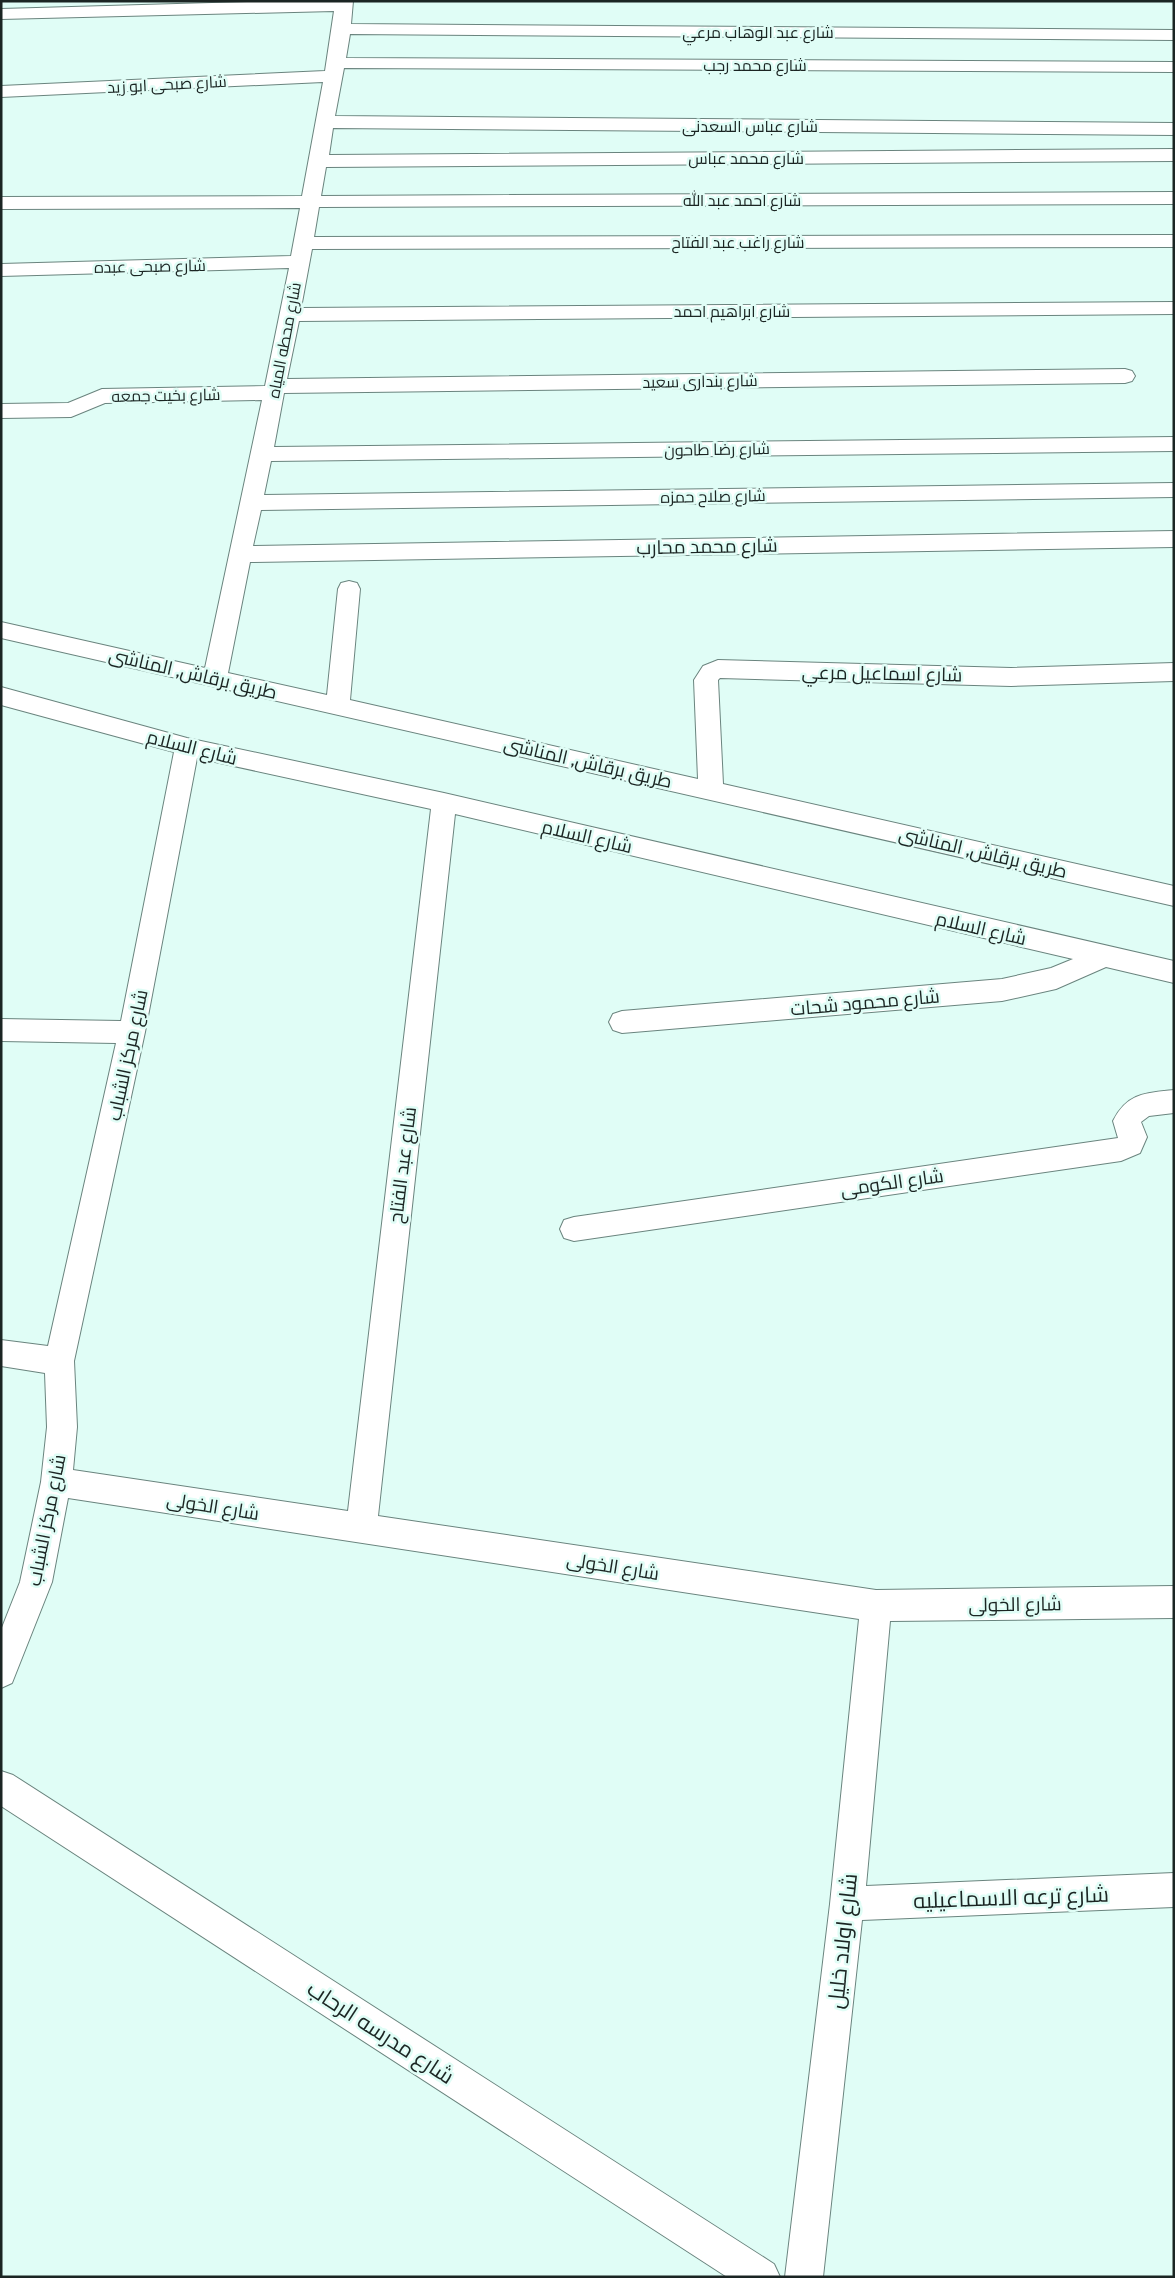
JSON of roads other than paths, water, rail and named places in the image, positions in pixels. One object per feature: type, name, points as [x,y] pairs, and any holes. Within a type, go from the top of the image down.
[{"type":"street","points":[[1,14],[344,3]]},
{"type":"street","name":"شارع محطه المياه","points":[[215,678],[290,315],[300,252],[326,122],[342,29],[344,3]]},
{"type":"street","name":"شارع عبد الوهاب مرعي","points":[[342,29],[1174,35]]},
{"type":"street","name":"شارع محمد رجب","points":[[335,69],[1174,67]]},
{"type":"street","name":"شارع صبحى ابو زيد","points":[[1,92],[335,69]]},
{"type":"street","name":"شارع عباس السعدنى","points":[[326,122],[1174,129]]},
{"type":"street","name":"شارع محمد عباس","points":[[319,160],[1174,155]]},
{"type":"street","name":"شارع احمد عبد الله","points":[[1,204],[1174,198]]},
{"type":"street","name":"شارع راغب عبد الفتاح","points":[[300,252],[1174,240]]},
{"type":"street","name":"شارع صبحى عبده","points":[[1,270],[300,252]]},
{"type":"street","name":"شارع ابراهيم احمد","points":[[290,315],[1174,308]]},
{"type":"street","name":"شارع بندارى سعيد","points":[[274,390],[1125,376]]},
{"type":"street","name":"شارع بخيت جمعه","points":[[1,411],[72,410],[102,396],[274,390]]},
{"type":"street","name":"شارع رضا طاحون","points":[[261,454],[1174,444]]},
{"type":"street","name":"شارع صلاح حمزه","points":[[251,503],[1174,490]]},
{"type":"street","name":"شارع محمد محارب","points":[[241,554],[1174,539]]},
{"type":"street","points":[[338,706],[349,589]]},
{"type":"street","name":"طريق برقاش, المناشى","points":[[1,630],[1174,896]]},
{"type":"street","name":"شارع اسماعيل مرعي","points":[[711,790],[706,680],[711,672],[718,669],[1011,677],[1174,672]]},
{"type":"street","name":"شارع السلام","points":[[1,696],[187,747],[444,802],[1102,957],[1174,972]]},
{"type":"street","name":"شارع مركز الشباب","points":[[1,1672],[36,1582],[56,1482],[62,1427],[59,1361],[132,1032],[187,747]]},
{"type":"street","name":"شارع عبد الفتاح","points":[[361,1528],[444,802]]},
{"type":"street","name":"شارع محمود شحات","points":[[622,1022],[1002,990],[1056,978],[1102,957]]},
{"type":"street","points":[[1,1030],[132,1032]]},
{"type":"street","name":"شارع الكومى","points":[[574,1229],[1121,1148],[1130,1145],[1133,1137],[1127,1121],[1131,1112],[1140,1105],[1174,1101]]},
{"type":"street","points":[[1,1353],[59,1361]]},
{"type":"street","name":"شارع الخولى","points":[[56,1482],[876,1606],[1174,1602]]},
{"type":"street","name":"شارع اولاد خليل","points":[[804,2277],[847,1904],[876,1606]]},
{"type":"street","name":"شارع مدرسه الرحاب","points":[[1,1787],[761,2277]]},
{"type":"street","name":"شارع ترعه الاسماعيليه","points":[[847,1904],[1174,1890]]}]
